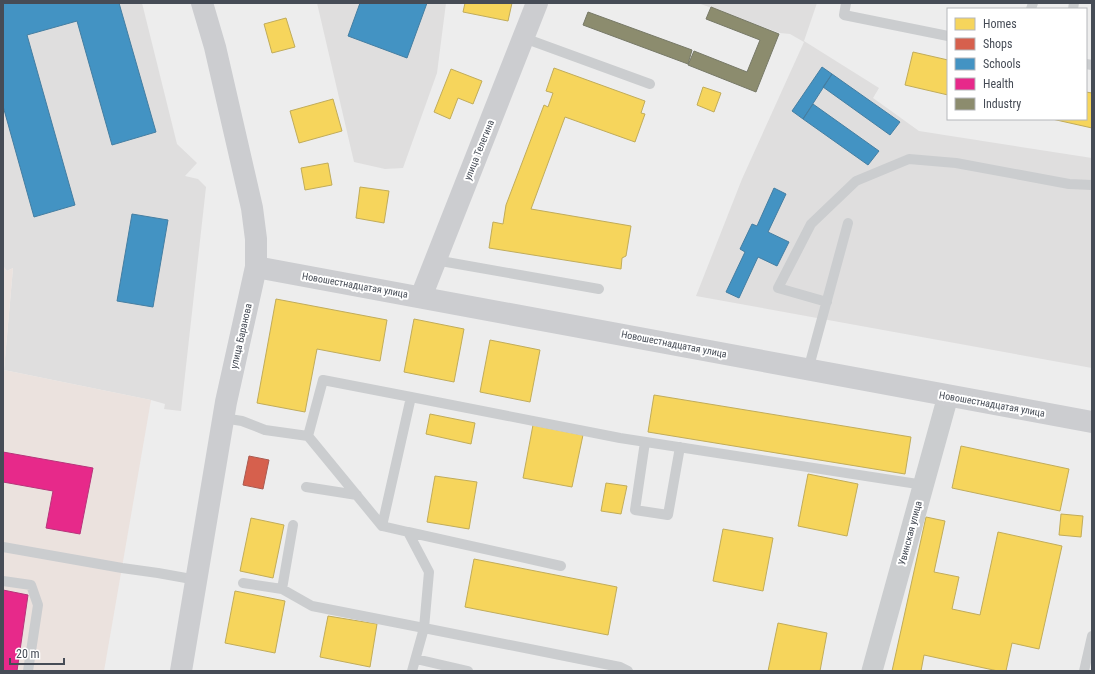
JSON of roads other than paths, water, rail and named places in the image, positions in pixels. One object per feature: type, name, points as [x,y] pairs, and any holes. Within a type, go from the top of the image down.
[{"type":"street","name":"улица Баранова","points":[[182,671],[223,418],[256,267],[256,239],[252,208],[215,47],[202,3]]},
{"type":"street","name":"улица Телегина","points":[[421,297],[537,3]]},
{"type":"street","name":"Новошестнадцатая улица","points":[[256,267],[1092,422]]},
{"type":"street","name":"Увинская улица","points":[[872,671],[948,396]]},
{"type":"lane","points":[[846,3],[844,15],[947,36]]},
{"type":"lane","points":[[524,38],[650,84]]},
{"type":"lane","points":[[827,302],[778,288],[811,224],[856,181],[910,159],[956,163],[1069,184],[1092,185]]},
{"type":"lane","points":[[808,370],[848,223]]},
{"type":"lane","points":[[435,260],[599,289]]},
{"type":"lane","points":[[308,436],[323,380],[645,442],[924,485]]},
{"type":"lane","points":[[382,526],[411,397]]},
{"type":"lane","points":[[223,418],[242,421],[265,430],[308,436],[382,526],[561,566]]},
{"type":"lane","points":[[645,442],[635,510],[668,515],[680,447]]},
{"type":"lane","points":[[306,487],[357,495]]},
{"type":"lane","points":[[282,590],[293,525]]},
{"type":"lane","points":[[408,532],[429,572],[424,628],[412,671]]},
{"type":"lane","points":[[3,547],[122,568],[158,572],[196,580]]},
{"type":"lane","points":[[3,581],[31,585],[38,605],[28,671]]},
{"type":"lane","points":[[243,583],[282,590],[312,606],[620,667],[628,671]]},
{"type":"lane","points":[[1084,671],[1092,636]]},
{"type":"lane","points":[[416,659],[468,671]]}]
